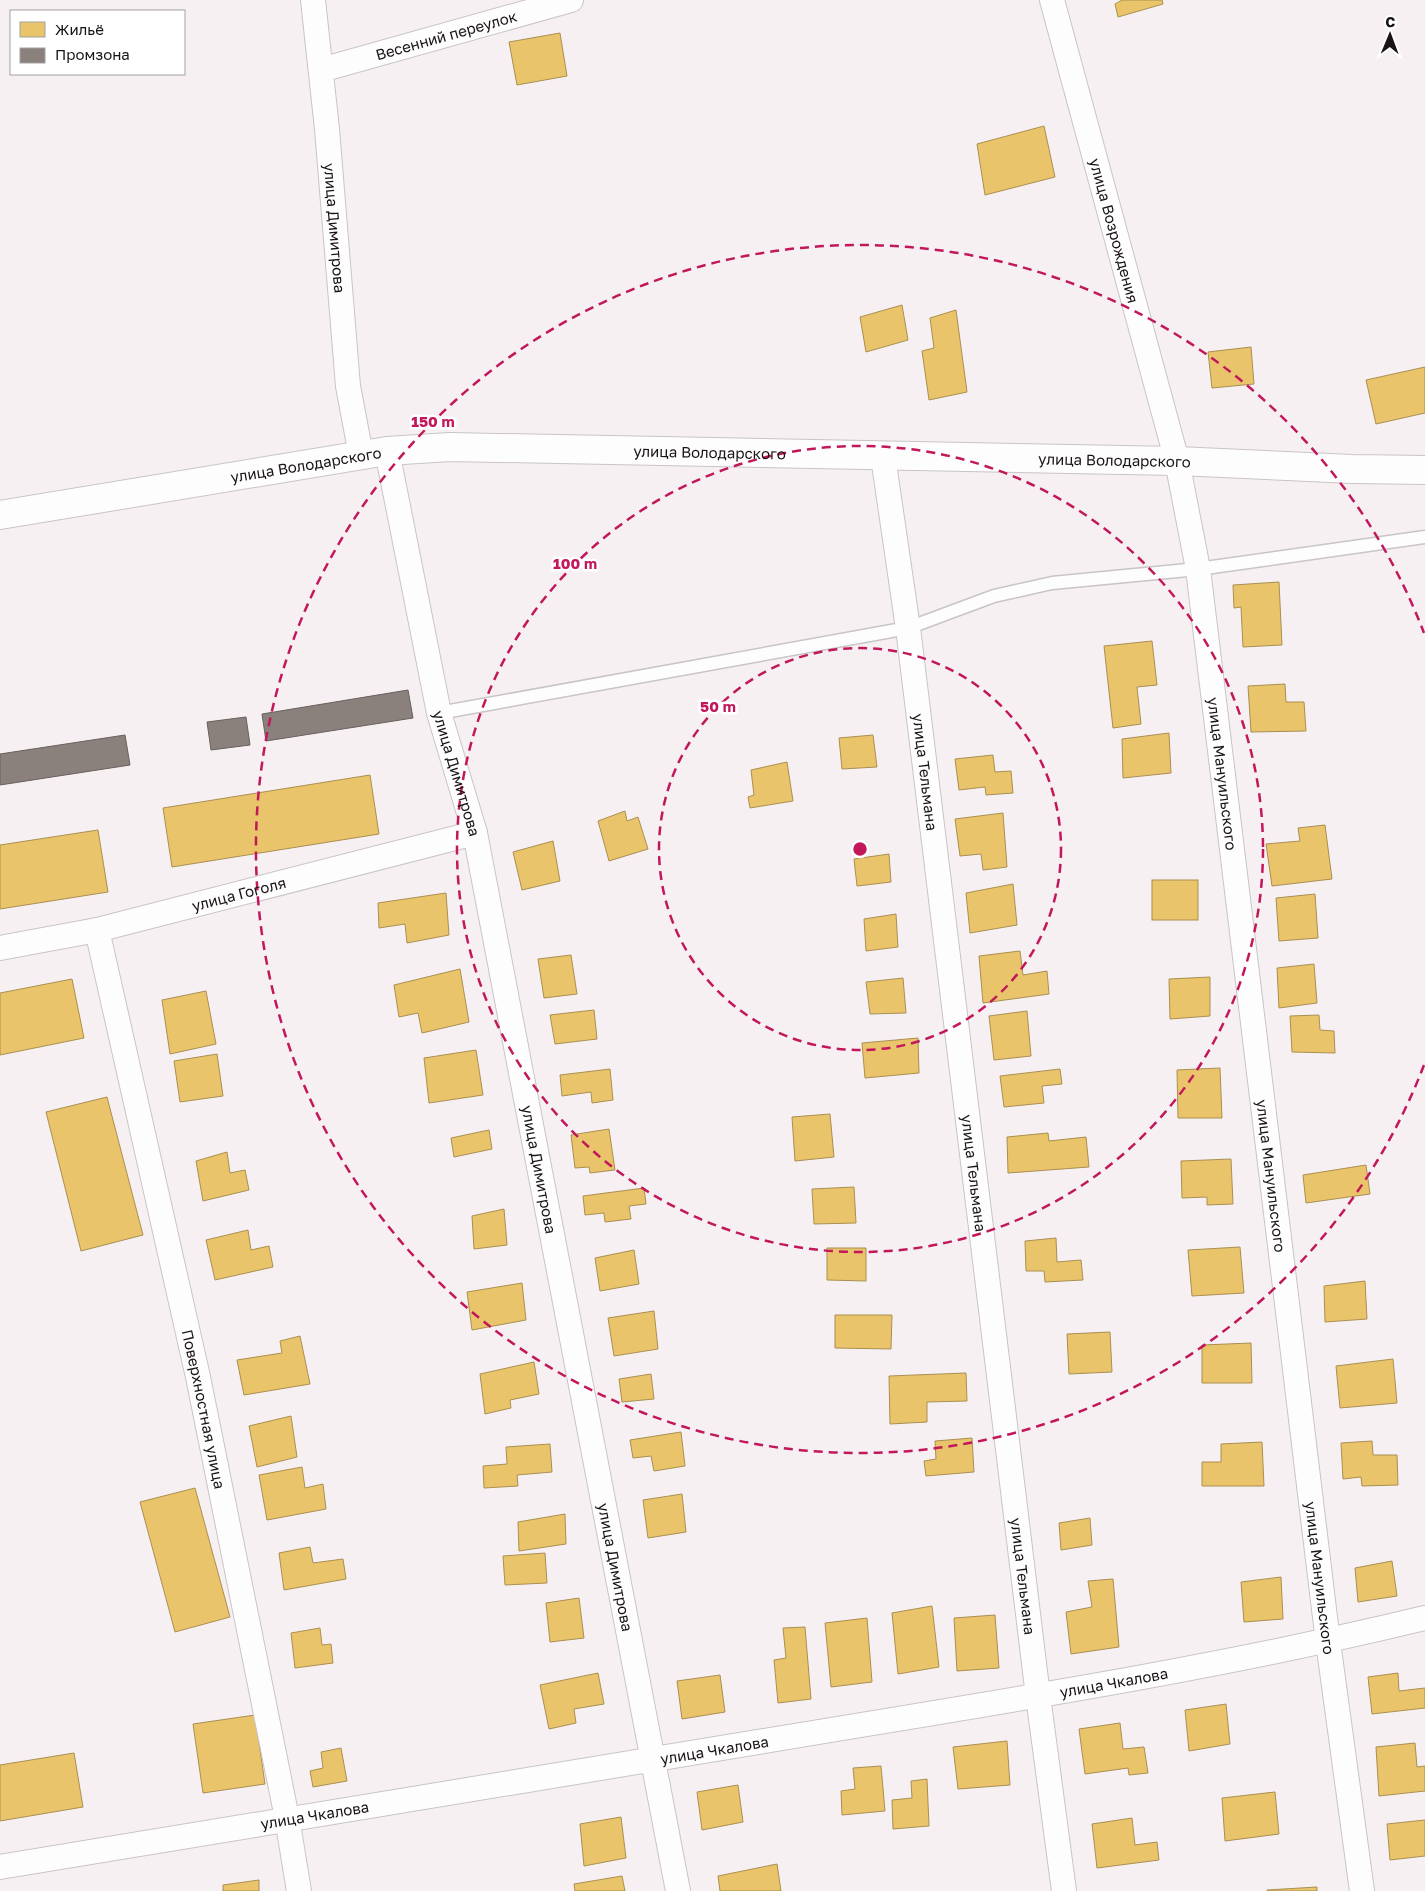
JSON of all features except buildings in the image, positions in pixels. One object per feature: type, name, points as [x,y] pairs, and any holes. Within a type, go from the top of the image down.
[{"type":"street","name":"улица Димитрова","points":[[313,0],[321,70],[348,386],[374,453],[440,713],[476,833],[678,1891]]},
{"type":"street","name":"Весенний переулок","points":[[321,70],[571,0]]},
{"type":"street","name":"улица Возрождения","points":[[1052,0],[1177,461]]},
{"type":"street","name":"улица Володарского","points":[[0,515],[374,453],[450,447],[883,457],[1177,461],[1425,470]]},
{"type":"street","name":"улица Тельмана","points":[[883,457],[908,628],[1038,1696],[1064,1891]]},
{"type":"street","name":"улица Мануильского","points":[[1177,461],[1198,569],[1328,1642],[1362,1891]]},
{"type":"street","name":"улица Гоголя","points":[[0,948],[98,930],[476,833]]},
{"type":"street","name":"Поверхностная улица","points":[[98,930],[198,1377],[299,1891]]},
{"type":"street","name":"улица Чкалова","points":[[0,1867],[286,1818],[653,1760],[1038,1696],[1328,1642],[1425,1618]]},
{"type":"lane","points":[[440,713],[908,628],[994,596],[1052,583],[1198,569],[1425,538]]}]
